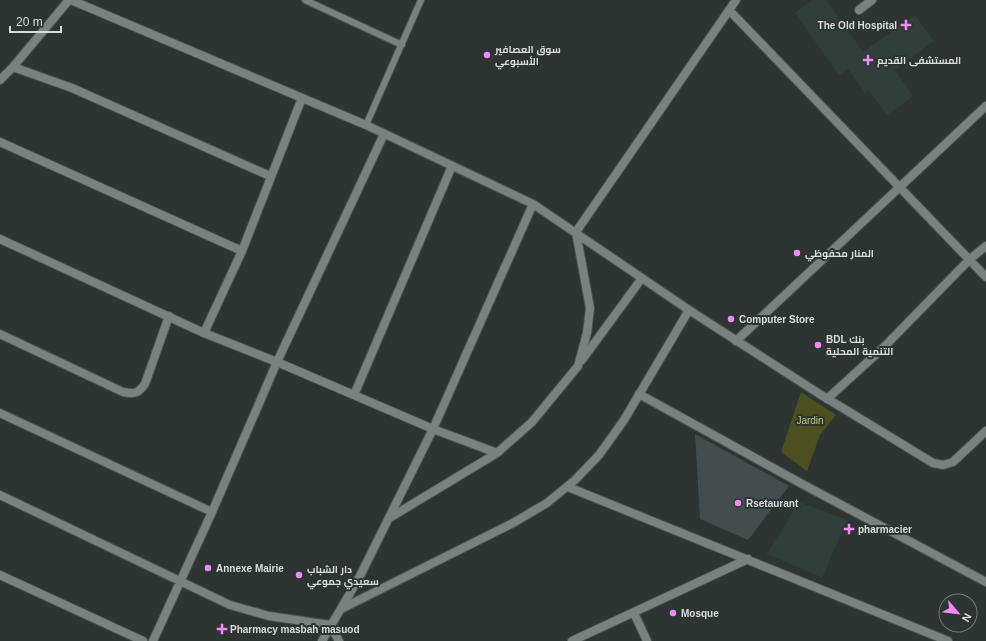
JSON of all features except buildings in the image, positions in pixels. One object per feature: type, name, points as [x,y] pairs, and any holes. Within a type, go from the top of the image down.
[{"type":"street","points":[[0,80],[13,67],[70,0],[366,125],[533,204],[688,310],[828,399],[933,463],[943,465],[953,462],[986,431]]},
{"type":"street","points":[[578,366],[587,333],[590,308],[576,232],[736,0]]},
{"type":"street","points":[[859,10],[872,0]]},
{"type":"street","points":[[729,10],[986,277]]},
{"type":"street","points":[[13,67],[72,88],[270,176]]},
{"type":"street","points":[[204,333],[242,251],[270,176],[302,98]]},
{"type":"street","points":[[736,341],[899,186],[986,106]]},
{"type":"street","points":[[153,641],[212,512],[277,362],[384,134]]},
{"type":"street","points":[[0,142],[242,251]]},
{"type":"street","points":[[354,395],[452,166]]},
{"type":"street","points":[[322,641],[360,576],[433,429],[533,204]]},
{"type":"street","points":[[0,239],[204,333],[277,362],[433,429],[497,453]]},
{"type":"street","points":[[828,399],[883,348],[970,259],[986,246]]},
{"type":"street","points":[[390,517],[497,453],[532,422],[578,366],[642,278]]},
{"type":"street","points":[[340,610],[513,523],[547,503],[575,480],[600,455],[624,420],[688,310]]},
{"type":"street","points":[[0,334],[123,392],[134,394],[140,391],[145,384],[169,316]]},
{"type":"street","points":[[639,394],[798,482],[986,582]]},
{"type":"street","points":[[0,413],[212,512]]},
{"type":"street","points":[[568,486],[948,641]]},
{"type":"street","points":[[0,495],[230,605],[268,616],[330,625]]},
{"type":"street","points":[[572,641],[748,560]]},
{"type":"street","points":[[0,575],[143,641]]},
{"type":"street","points":[[634,613],[647,641]]},
{"type":"street","points":[[330,625],[339,641]]},
{"type":"lane","points":[[305,0],[402,45]]},
{"type":"lane","points":[[366,125],[421,0]]},
{"type":"shaded area","name":"المستشفى القديم","points":[[813,0],[826,0],[863,52],[915,15],[934,41],[895,70],[913,96],[887,115],[869,90],[865,93],[848,69],[839,75],[795,13]]},
{"type":"shaded area","points":[[799,502],[847,520],[822,578],[767,554]]},
{"type":"green space","name":"Jardin","points":[[801,392],[836,415],[820,435],[807,471],[781,452]]},
{"type":"place","name":"The Old Hospital","points":[[906,25]]},
{"type":"place","name":"سوق العصافير الأسبوعي","points":[[487,55]]},
{"type":"place","name":"المستشفى القديم","points":[[868,60]]},
{"type":"place","name":"المنار محفوظي","points":[[797,253]]},
{"type":"place","name":"Computer Store","points":[[731,319]]},
{"type":"place","name":"BDL بنك التنمية المحلية","points":[[818,345]]},
{"type":"place","name":"Rsetaurant","points":[[738,503]]},
{"type":"place","name":"pharmacier","points":[[849,529]]},
{"type":"place","name":"Annexe Mairie","points":[[208,568]]},
{"type":"place","name":"دار الشباب سعيدي جموعي","points":[[299,575]]},
{"type":"place","name":"Mosque","points":[[673,613]]},
{"type":"place","name":"Pharmacy masbah masuod","points":[[222,629]]}]
